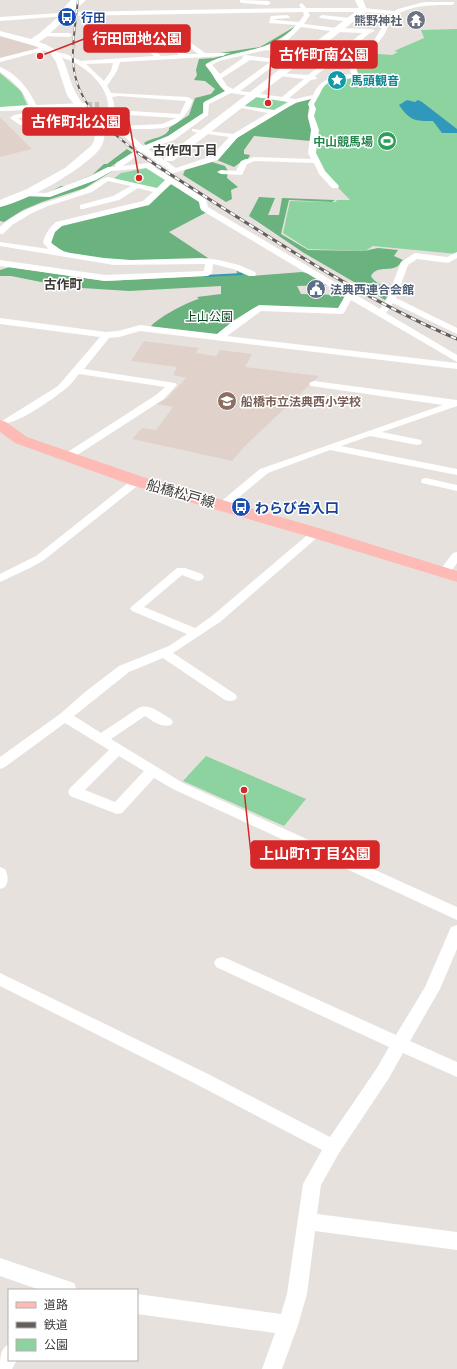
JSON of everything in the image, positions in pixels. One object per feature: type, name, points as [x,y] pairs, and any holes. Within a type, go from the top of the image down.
[{"type":"main road","name":"船橋松戸線","points":[[2,420],[21,440],[67,457],[137,480],[316,533],[450,575]]},
{"type":"street","points":[[32,42],[43,35],[73,3],[74,0]]},
{"type":"street","points":[[63,14],[82,0]]},
{"type":"street","points":[[359,0],[363,10]]},
{"type":"street","points":[[237,11],[242,1],[275,3]]},
{"type":"street","points":[[280,74],[328,80],[353,76],[355,74],[352,64],[362,53],[383,36],[386,23],[400,10],[414,6],[453,2]]},
{"type":"street","points":[[289,3],[299,4],[305,14]]},
{"type":"street","points":[[385,32],[337,30],[300,24],[271,22],[274,17],[342,8],[396,13]]},
{"type":"street","points":[[25,194],[47,195],[93,178],[111,169],[119,167],[129,168],[148,166],[166,161],[363,10]]},
{"type":"street","points":[[0,19],[63,14],[237,11],[305,14],[350,20]]},
{"type":"street","points":[[296,101],[232,91],[224,87],[208,64],[217,60],[266,48],[287,38],[300,24],[305,14]]},
{"type":"street","points":[[283,99],[368,31]]},
{"type":"street","points":[[0,33],[32,42],[80,63],[104,86],[108,95],[110,119],[142,149],[166,161],[176,171]]},
{"type":"street","points":[[43,35],[69,36]]},
{"type":"street","points":[[184,56],[165,41],[183,39],[203,55]]},
{"type":"street","points":[[129,45],[143,43],[160,58]]},
{"type":"street","points":[[315,47],[362,53]]},
{"type":"street","points":[[266,48],[306,54]]},
{"type":"street","points":[[0,60],[51,51]]},
{"type":"street","points":[[0,204],[25,194],[68,170],[95,148],[99,141],[99,131],[82,105],[70,91],[62,68],[51,51]]},
{"type":"street","points":[[80,63],[203,55],[238,55],[294,63]]},
{"type":"street","points":[[218,78],[250,57]]},
{"type":"street","points":[[104,86],[114,71],[117,61]]},
{"type":"street","points":[[119,167],[119,165],[142,149],[172,138],[206,114],[206,103],[232,91],[275,61]]},
{"type":"street","points":[[0,69],[19,83],[25,91],[34,110]]},
{"type":"street","points":[[328,80],[320,85],[316,96],[312,101],[313,109],[311,116],[316,130],[312,153],[322,172],[335,186]]},
{"type":"street","points":[[108,95],[188,99],[190,100],[183,107],[182,116]]},
{"type":"street","points":[[133,103],[138,96]]},
{"type":"street","points":[[162,174],[211,160],[234,136],[274,112],[296,101],[316,96]]},
{"type":"street","points":[[0,109],[34,110],[82,105]]},
{"type":"street","points":[[238,106],[274,112]]},
{"type":"street","points":[[109,107],[182,116]]},
{"type":"street","points":[[118,128],[132,126],[163,127],[182,116]]},
{"type":"street","points":[[186,128],[234,136]]},
{"type":"street","points":[[221,172],[239,173],[244,163],[254,159],[316,161]]},
{"type":"street","points":[[148,166],[203,201],[204,208],[383,312],[457,359]]},
{"type":"street","points":[[0,232],[8,223],[29,211],[89,190],[129,168]]},
{"type":"street","points":[[108,179],[160,191]]},
{"type":"street","points":[[64,254],[53,249],[47,243],[49,233],[53,228],[59,224],[146,203],[170,180]]},
{"type":"street","points":[[83,207],[116,198],[137,186]]},
{"type":"street","points":[[65,198],[99,215]]},
{"type":"street","points":[[0,244],[113,262],[136,264],[192,260],[209,262],[238,267],[252,274]]},
{"type":"street","points":[[383,312],[390,300],[404,264],[415,256],[448,260],[457,255]]},
{"type":"street","points":[[98,277],[113,262]]},
{"type":"street","points":[[0,268],[4,264],[105,278],[208,273],[209,262]]},
{"type":"street","points":[[218,338],[236,323],[259,308],[341,311],[350,294]]},
{"type":"street","points":[[390,300],[457,331]]},
{"type":"street","points":[[0,322],[106,335],[119,334],[140,328],[457,366]]},
{"type":"street","points":[[2,420],[16,417],[61,388],[106,335]]},
{"type":"street","points":[[67,457],[160,398],[172,385],[77,371]]},
{"type":"street","points":[[314,384],[457,403]]},
{"type":"street","points":[[222,506],[264,471],[368,433],[457,403]]},
{"type":"street","points":[[368,433],[417,442]]},
{"type":"street","points":[[329,447],[457,472]]},
{"type":"street","points":[[0,578],[40,558],[137,480]]},
{"type":"street","points":[[426,481],[457,488]]},
{"type":"street","points":[[3,757],[65,717],[90,695],[124,669],[173,649],[216,619],[316,533]]},
{"type":"street","points":[[450,575],[457,555]]},
{"type":"street","points":[[196,633],[136,608],[181,570],[198,577]]},
{"type":"street","points":[[164,653],[230,697]]},
{"type":"street","points":[[102,739],[145,710],[166,722]]},
{"type":"street","points":[[65,717],[152,771],[202,798],[457,914]]},
{"type":"street","points":[[118,749],[75,792],[117,810],[152,771]]},
{"type":"street","points":[[0,873],[0,883]]},
{"type":"street","points":[[272,1369],[288,1325],[297,1294],[312,1184],[333,1147],[384,1073],[432,989],[457,931]]},
{"type":"street","points":[[222,963],[457,1070]]},
{"type":"street","points":[[0,979],[200,1078],[333,1147]]},
{"type":"street","points":[[307,1221],[457,1241]]},
{"type":"street","points":[[0,1267],[64,1289]]},
{"type":"street","points":[[138,1304],[288,1325]]},
{"type":"street","points":[[1,1369],[8,1356]]},
{"type":"shaded area","points":[[0,35],[42,48],[0,59]]},
{"type":"shaded area","points":[[0,117],[32,149],[0,157]]},
{"type":"shaded area","name":"船橋市立法典西小学校","points":[[144,341],[199,348],[196,353],[216,356],[220,350],[252,354],[245,367],[319,376],[246,445],[232,461],[132,439],[142,428],[156,430],[173,407],[156,404],[167,398],[186,378],[173,375],[177,367],[131,361]]},
{"type":"green space","points":[[296,26],[281,38],[266,46],[215,60],[205,65],[226,91],[203,103],[203,114],[169,137],[146,146],[144,143],[164,135],[167,133],[169,128],[189,115],[195,98],[211,94],[215,89],[205,81],[194,80],[197,75],[196,70],[199,59],[214,58],[231,53],[220,53],[260,47]]},
{"type":"green space","name":"中山競馬場","points":[[457,29],[457,254],[373,246],[365,251],[308,249],[283,233],[290,201],[335,202],[337,200],[350,200],[325,174],[315,153],[313,104],[320,94],[323,85],[330,80],[356,77],[358,74],[354,64],[364,53],[392,55],[398,52],[394,51],[424,38],[421,30]]},
{"type":"green space","points":[[0,73],[21,91],[28,107],[0,108]]},
{"type":"green space","points":[[257,97],[293,101],[274,111],[245,105]]},
{"type":"green space","points":[[313,98],[309,102],[308,115],[312,131],[311,141],[254,136],[244,150],[244,154],[250,155],[248,159],[245,159],[234,167],[217,160],[238,137],[278,112],[298,102]]},
{"type":"green space","points":[[127,149],[133,153],[92,178],[46,194],[61,186],[65,186],[92,175],[104,164],[107,164]]},
{"type":"green space","points":[[212,162],[225,166],[228,171],[227,178],[238,187],[231,190],[232,199],[226,202],[183,175],[185,170]]},
{"type":"green space","points":[[147,168],[167,180],[160,188],[113,179],[121,173]]},
{"type":"green space","points":[[114,170],[85,188],[42,202],[23,210],[4,222],[0,221],[0,207],[28,196],[39,196]]},
{"type":"green space","points":[[171,184],[199,200],[200,208],[207,212],[169,232],[208,258],[148,261],[99,259],[61,250],[51,242],[53,233],[61,225],[148,204]]},
{"type":"green space","points":[[259,197],[275,198],[268,215],[279,215],[282,198],[335,200],[332,202],[289,200],[281,234],[308,250],[364,251],[378,248],[398,250],[394,256],[403,260],[399,265],[393,268],[376,271],[371,276],[376,282],[390,289],[390,293],[385,300],[304,253],[249,216]]},
{"type":"green space","name":"上山公園","points":[[10,267],[105,281],[237,274],[236,268],[252,276],[302,272],[310,274],[329,285],[297,286],[301,294],[345,295],[340,308],[257,307],[252,309],[217,335],[150,328],[158,320],[172,311],[199,299],[197,297],[221,294],[221,286],[129,291],[82,288],[76,289],[11,276],[0,276],[0,270]]},
{"type":"green space","points":[[206,756],[306,799],[284,826],[183,781]]},
{"type":"water","points":[[407,100],[415,102],[418,100],[422,102],[457,129],[457,133],[442,133],[433,121],[413,119],[406,114],[399,105]]},
{"type":"waterway","points":[[205,276],[242,274]]},
{"type":"tunnel","points":[[86,105],[99,105]]},
{"type":"railway","points":[[78,0],[73,62],[75,77],[80,91],[87,104],[106,126],[116,136],[140,154]]},
{"type":"railway","points":[[138,153],[272,239],[344,282],[381,303],[457,339]]},
{"type":"place","name":"行田","points":[[67,17]]},
{"type":"place","name":"熊野神社","points":[[416,20]]},
{"type":"place","name":"行田団地公園","points":[[40,56]]},
{"type":"place","name":"馬頭観音","points":[[337,80]]},
{"type":"place","name":"古作町南公園","points":[[268,103]]},
{"type":"place","name":"中山競馬場","points":[[387,141]]},
{"type":"place","name":"古作町北公園","points":[[139,178]]},
{"type":"place","name":"法典西連合会館","points":[[316,289]]},
{"type":"place","name":"船橋市立法典西小学校","points":[[227,401]]},
{"type":"place","name":"わらび台入口","points":[[241,507]]},
{"type":"place","name":"上山町1丁目公園","points":[[244,790]]},
{"type":"district","name":"古作四丁目","points":[[185,150]]},
{"type":"district","name":"古作町","points":[[63,284]]}]
